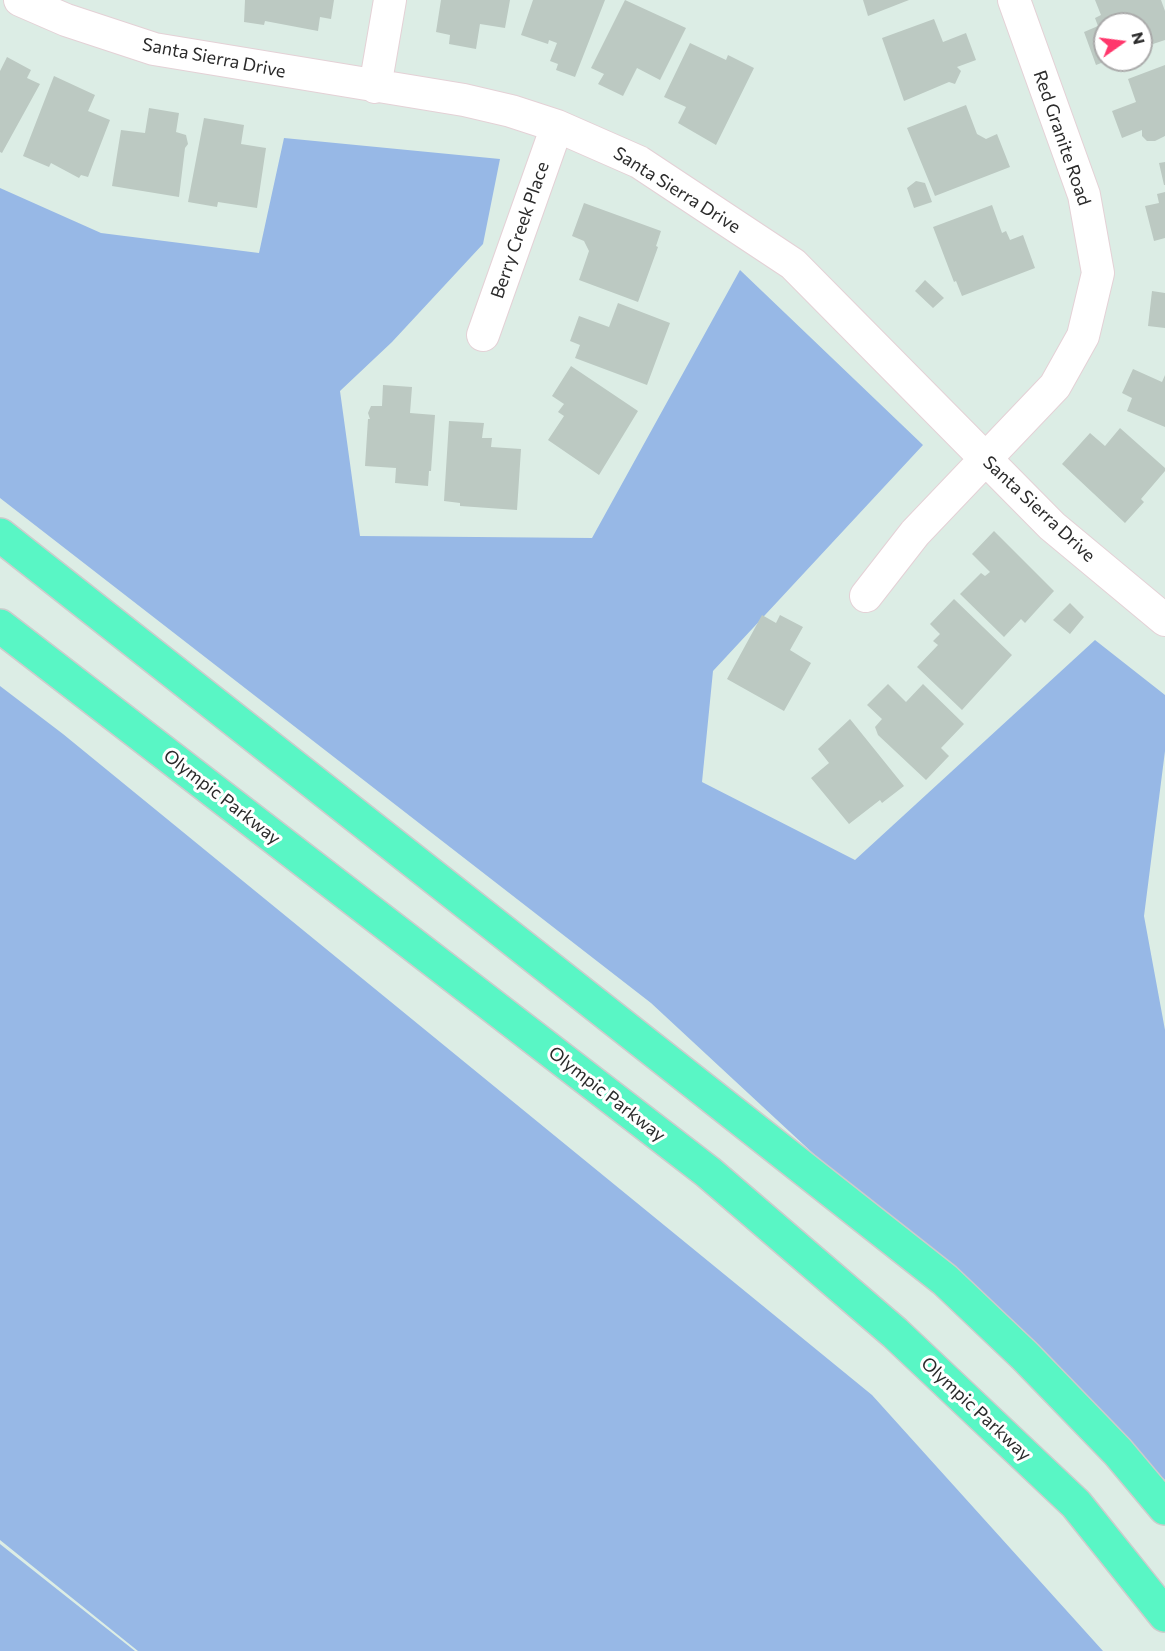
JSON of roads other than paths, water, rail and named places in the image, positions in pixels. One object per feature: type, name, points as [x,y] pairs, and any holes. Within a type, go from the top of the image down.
[{"type":"main road","points":[[0,535],[945,1280],[1025,1356],[1110,1444],[1165,1508]]},
{"type":"main road","name":"Olympic Parkway","points":[[0,626],[708,1172],[895,1333],[1076,1504],[1165,1615]]},
{"type":"street","name":"Santa Sierra Drive","points":[[20,0],[66,20],[154,49],[464,100],[557,126],[639,162],[793,264],[1052,526],[1165,621]]},
{"type":"street","points":[[375,87],[390,0]]},
{"type":"street","name":"Red Granite Road","points":[[866,596],[915,533],[1055,386],[1083,336],[1098,273],[1084,195],[1014,0]]},
{"type":"street","name":"Berry Creek Place","points":[[483,335],[557,126]]}]
